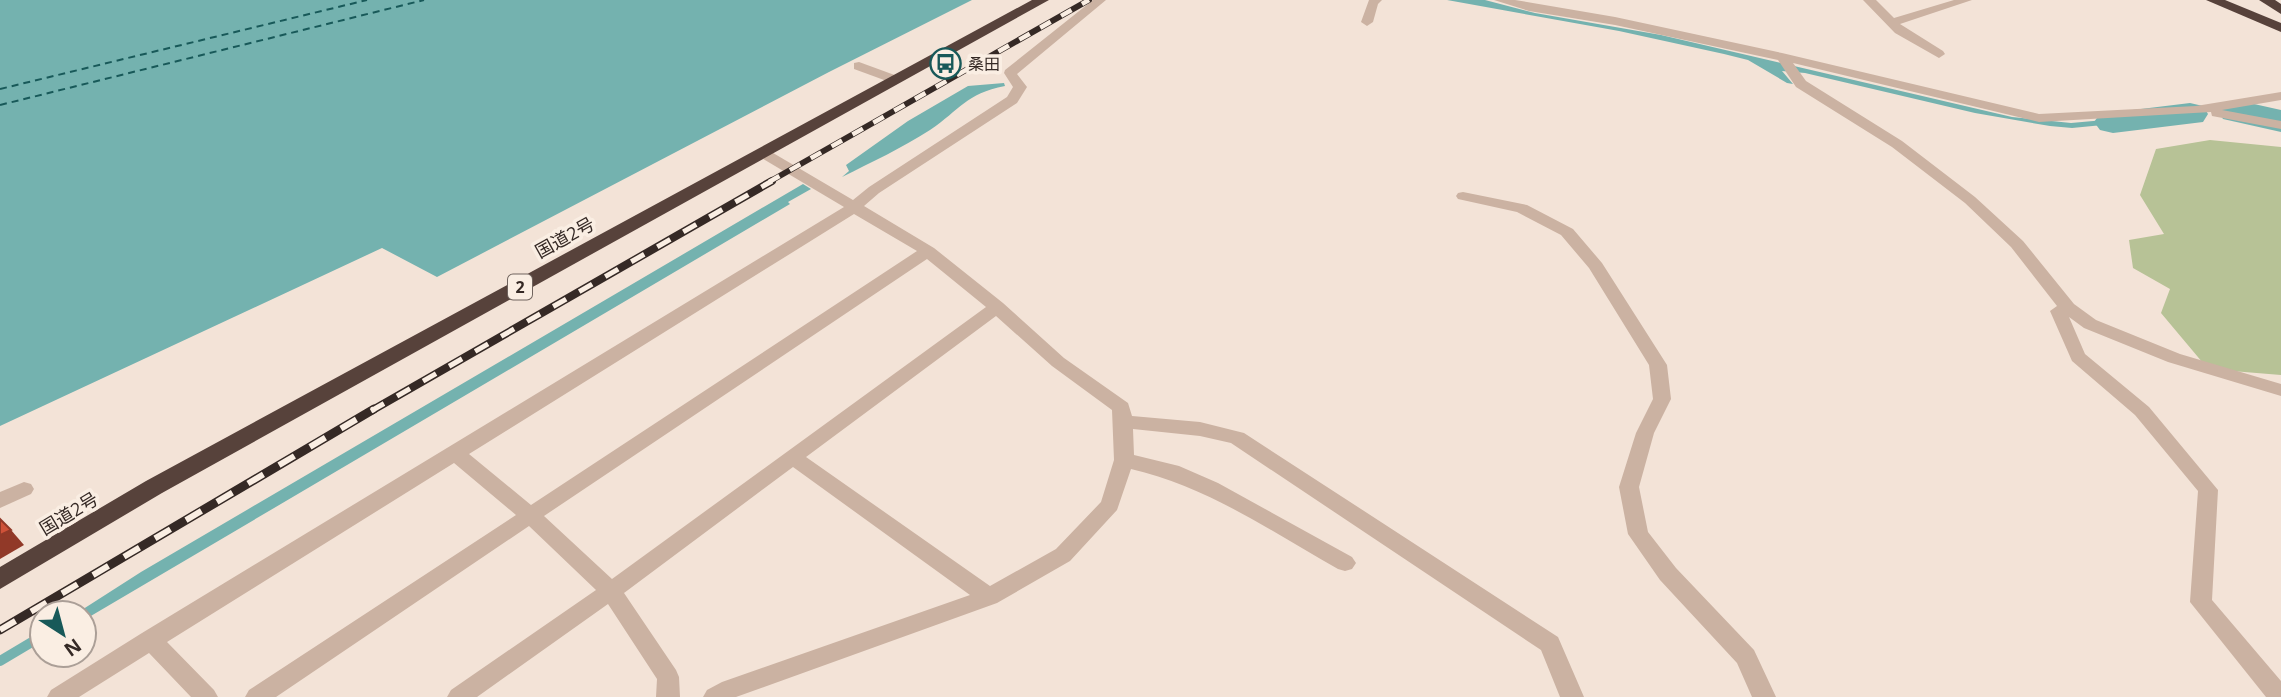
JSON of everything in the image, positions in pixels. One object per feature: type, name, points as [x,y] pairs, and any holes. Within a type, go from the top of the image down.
[{"type":"highway","name":"国道2号","points":[[0,579],[154,488],[1042,0]]},
{"type":"highway","points":[[2213,0],[2281,28]]},
{"type":"highway","points":[[2266,0],[2281,10]]},
{"type":"street","points":[[59,697],[853,208],[874,190],[1012,100],[1020,87],[1010,73],[1100,0]]},
{"type":"street","points":[[1367,22],[1376,0]]},
{"type":"street","points":[[1500,0],[1530,8],[1615,21],[1786,64],[2039,118],[2196,110],[2281,96]]},
{"type":"street","points":[[1869,0],[1892,23],[1939,54]]},
{"type":"street","points":[[1892,23],[1966,0]]},
{"type":"street","points":[[1786,64],[1801,84],[1897,144],[1970,200],[2017,244],[2068,308],[2090,324],[2174,358],[2281,390]]},
{"type":"street","points":[[859,66],[895,80]]},
{"type":"street","points":[[2196,110],[2281,125]]},
{"type":"street","points":[[715,697],[730,689],[989,597],[1063,555],[1110,505],[1124,460],[1124,422],[1121,407],[1058,362],[997,307],[928,251],[763,153]]},
{"type":"street","points":[[1463,196],[1522,208],[1567,232],[1596,266],[1658,365],[1662,399],[1645,433],[1629,487],[1638,534],[1668,575],[1746,657],[1764,697]]},
{"type":"street","points":[[257,697],[928,251]]},
{"type":"street","points":[[459,697],[611,591],[997,307]]},
{"type":"street","points":[[2068,308],[2058,311],[2078,357],[2142,411],[2208,490],[2202,602],[2280,697]]},
{"type":"street","points":[[1124,422],[1200,429],[1237,438],[1550,644],[1572,697]]},
{"type":"street","points":[[455,453],[530,515],[611,591],[668,677],[668,697]]},
{"type":"street","points":[[793,458],[989,597]]},
{"type":"street","points":[[1124,460],[1172,471],[1211,488],[1345,563]]},
{"type":"street","points":[[0,501],[24,489]]},
{"type":"street","points":[[150,639],[206,697]]},
{"type":"green space","points":[[2210,140],[2281,147],[2281,375],[2208,369],[2161,313],[2170,289],[2133,268],[2129,240],[2164,234],[2140,195],[2156,149]]},
{"type":"water","points":[[0,0],[972,0],[437,277],[382,248],[0,426]]},
{"type":"water","points":[[1447,0],[1485,0],[1535,13],[1661,35],[2012,117],[2071,123],[2171,114],[2185,117],[2072,128],[2050,126],[1975,113],[1805,73],[1782,71],[1793,84],[1787,83],[1748,60],[1724,54],[1619,31]]},
{"type":"water","points":[[1004,83],[1005,86],[981,93],[964,103],[909,143],[842,177],[849,171],[846,165],[908,121],[968,86]]},
{"type":"water","points":[[803,184],[811,189],[788,202],[790,204],[98,612],[98,600]]},
{"type":"building","points":[[0,519],[11,530],[0,535]]},
{"type":"waterway","points":[[2236,111],[2281,121]]},
{"type":"waterway","points":[[2113,122],[2190,114]]},
{"type":"waterway","points":[[0,661],[28,644]]},
{"type":"ferry route","points":[[0,89],[367,0]]},
{"type":"ferry route","points":[[0,105],[424,0]]},
{"type":"railway","points":[[769,182],[1089,0]]},
{"type":"railway","points":[[371,411],[772,181]]},
{"type":"railway","points":[[0,630],[374,409]]},
{"type":"place","name":"桑田","points":[[945,64]]}]
